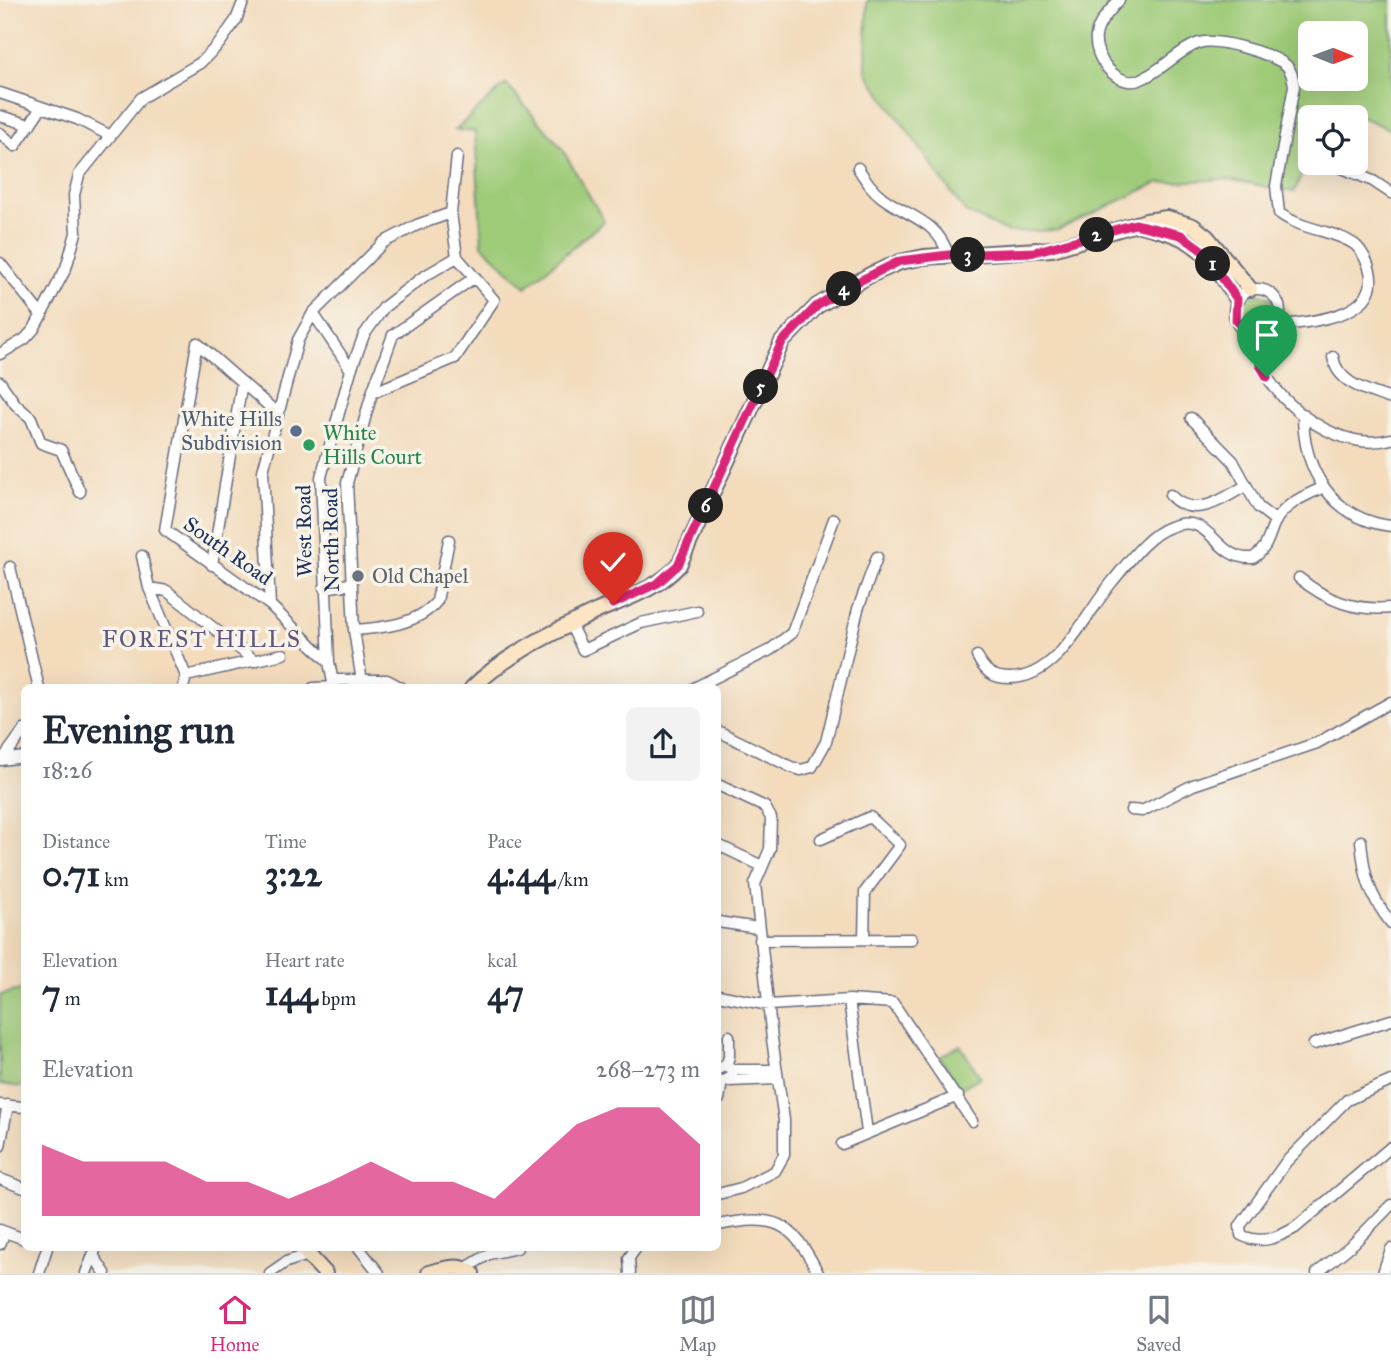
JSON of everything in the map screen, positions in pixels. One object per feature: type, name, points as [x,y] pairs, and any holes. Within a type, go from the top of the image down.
[{"type":"street","points":[[0,354],[25,339],[42,316],[72,251],[76,233],[74,195],[79,175],[141,98],[200,63],[236,20],[244,0]]},
{"type":"street","points":[[1119,0],[1102,22],[1096,39],[1098,56],[1119,78],[1139,80],[1199,43],[1212,41],[1274,58],[1288,67],[1293,75],[1294,86],[1276,186],[1279,213],[1310,230],[1353,243],[1370,266],[1370,291],[1349,311],[1305,323],[1276,326],[1265,334],[1252,335]]},
{"type":"street","points":[[0,93],[90,124],[109,135]]},
{"type":"street","points":[[0,133],[15,146],[41,108]]},
{"type":"street","points":[[0,116],[30,125]]},
{"type":"street","points":[[372,393],[455,358],[494,300],[457,257],[451,213],[457,156]]},
{"type":"street","points":[[858,168],[883,198],[933,229],[944,241],[948,255]]},
{"type":"street","points":[[1359,175],[1391,192]]},
{"type":"street","points":[[271,605],[263,471],[291,360],[313,313],[384,242],[417,225],[451,213]]},
{"type":"street","points":[[477,684],[501,665],[570,624],[658,583],[678,565],[782,342],[799,322],[849,286],[900,261],[948,255],[1034,252],[1135,224],[1167,218],[1193,226],[1207,237],[1250,289]]},
{"type":"street","points":[[1135,224],[1166,230],[1194,243],[1237,299],[1236,320],[1252,335],[1260,365],[1267,377],[1303,414],[1351,439],[1370,442],[1391,439]]},
{"type":"street","name":"West Road","points":[[334,684],[329,662],[324,588],[321,477],[351,370],[364,335],[384,307],[423,277],[457,257]]},
{"type":"street","points":[[0,263],[42,316]]},
{"type":"street","name":"North Road","points":[[362,684],[354,630],[346,493],[372,393],[388,344],[398,329],[475,277]]},
{"type":"street","points":[[1237,299],[1250,289],[1266,290],[1278,300],[1281,311],[1276,326]]},
{"type":"street","points":[[313,313],[351,370]]},
{"type":"street","name":"South Road","points":[[242,382],[197,343],[165,530],[271,605],[329,662]]},
{"type":"street","points":[[1333,357],[1339,373],[1352,383],[1391,398]]},
{"type":"street","points":[[0,382],[16,405],[31,418],[41,443],[61,450],[80,492]]},
{"type":"street","points":[[242,382],[277,412]]},
{"type":"street","points":[[212,565],[242,382]]},
{"type":"street","points":[[1303,414],[1308,456],[1322,488],[1351,513],[1391,526]]},
{"type":"street","points":[[1191,418],[1233,461],[1258,507],[1276,521]]},
{"type":"street","points":[[1170,495],[1185,506],[1210,506],[1245,486]]},
{"type":"street","points":[[977,656],[983,670],[1002,678],[1029,676],[1059,653],[1112,582],[1141,549],[1169,527],[1190,523],[1200,526],[1233,560],[1253,558],[1261,553],[1276,521],[1296,500],[1322,488]]},
{"type":"street","points":[[702,684],[770,650],[792,633],[834,519]]},
{"type":"street","points":[[354,630],[399,624],[431,607],[436,601],[449,540]]},
{"type":"street","points":[[142,556],[149,588],[186,676],[184,684]]},
{"type":"street","points":[[721,732],[791,767],[801,769],[812,766],[826,742],[858,609],[877,557]]},
{"type":"street","points":[[10,567],[38,684]]},
{"type":"street","points":[[1299,578],[1315,591],[1340,603],[1366,610],[1391,608]]},
{"type":"street","points":[[324,588],[351,584]]},
{"type":"street","points":[[149,588],[167,591],[255,661]]},
{"type":"street","points":[[570,624],[583,650],[641,622],[697,611]]},
{"type":"street","points":[[186,676],[283,654]]},
{"type":"street","points":[[362,684],[387,680],[394,684]]},
{"type":"street","points":[[1131,810],[1142,811],[1193,785],[1317,743],[1391,702]]},
{"type":"street","points":[[1,760],[21,734]]},
{"type":"street","points":[[1,760],[21,757]]},
{"type":"street","points":[[721,787],[769,812],[770,849],[755,884],[758,928],[784,1120],[784,1155],[775,1171],[741,1188],[721,1193]]},
{"type":"street","points":[[821,839],[870,817],[900,845],[865,892],[864,939]]},
{"type":"street","points":[[1362,841],[1364,875],[1372,895],[1391,923]]},
{"type":"street","points":[[721,846],[762,866]]},
{"type":"street","points":[[721,922],[758,928]]},
{"type":"street","points":[[760,940],[912,939]]},
{"type":"street","points":[[721,996],[769,1005],[849,1000],[887,1002],[897,1007],[972,1121]]},
{"type":"street","points":[[849,1000],[867,1132]]},
{"type":"street","points":[[1314,1044],[1391,1020]]},
{"type":"street","points":[[729,1036],[729,1057],[723,1080],[777,1075]]},
{"type":"street","points":[[725,1068],[777,1075]]},
{"type":"street","points":[[1391,1081],[1348,1100],[1286,1162],[1240,1226],[1241,1235],[1254,1242],[1277,1238],[1295,1228],[1391,1147]]},
{"type":"street","points":[[842,1144],[958,1096]]},
{"type":"street","points":[[0,1146],[4,1105]]},
{"type":"street","points":[[0,1179],[21,1187]]},
{"type":"street","points":[[1317,1273],[1354,1243],[1391,1206]]},
{"type":"street","points":[[721,1225],[763,1219],[788,1228],[803,1245],[818,1273]]},
{"type":"street","points":[[0,1244],[2,1231],[21,1238]]},
{"type":"street","points":[[1383,1273],[1391,1249]]},
{"type":"street","points":[[39,1273],[46,1251]]},
{"type":"street","points":[[361,1251],[379,1273]]},
{"type":"street","points":[[429,1273],[469,1270],[492,1251]]},
{"type":"street","points":[[630,1273],[629,1258],[634,1251]]},
{"type":"street","points":[[86,1273],[94,1252]]},
{"type":"street","points":[[94,1252],[105,1273]]},
{"type":"street","points":[[270,1273],[305,1252],[324,1273]]},
{"type":"green space","points":[[867,0],[1391,0],[1391,130],[1368,120],[1368,105],[1298,105],[1298,175],[1302,175],[1294,192],[1226,179],[1157,183],[1058,230],[1007,232],[965,212],[866,72]]},
{"type":"green space","points":[[506,84],[561,147],[604,221],[526,287],[482,245],[475,132],[455,130]]},
{"type":"green space","points":[[1258,294],[1271,300],[1277,313],[1271,326],[1258,332],[1245,326],[1239,313],[1245,300]]},
{"type":"green space","points":[[21,990],[21,1087],[0,1084],[0,995]]},
{"type":"green space","points":[[960,1045],[980,1077],[960,1089],[940,1057]]},
{"type":"waterway","points":[[73,1273],[81,1251]]},
{"type":"place","name":"White Hills Subdivision","points":[[296,431]]},
{"type":"place","name":"White Hills Court","points":[[309,445]]},
{"type":"place","name":"Old Chapel","points":[[358,576]]},
{"type":"district","name":"FOREST HILLS","points":[[202,639]]},
{"type":"route","points":[[613,604],[658,583],[678,565],[782,342],[817,306],[849,286],[900,261],[948,255],[1034,252],[1053,249],[1135,224],[1166,230],[1194,243],[1222,276],[1237,299],[1234,310],[1238,326],[1252,335],[1260,365],[1267,377]]}]
